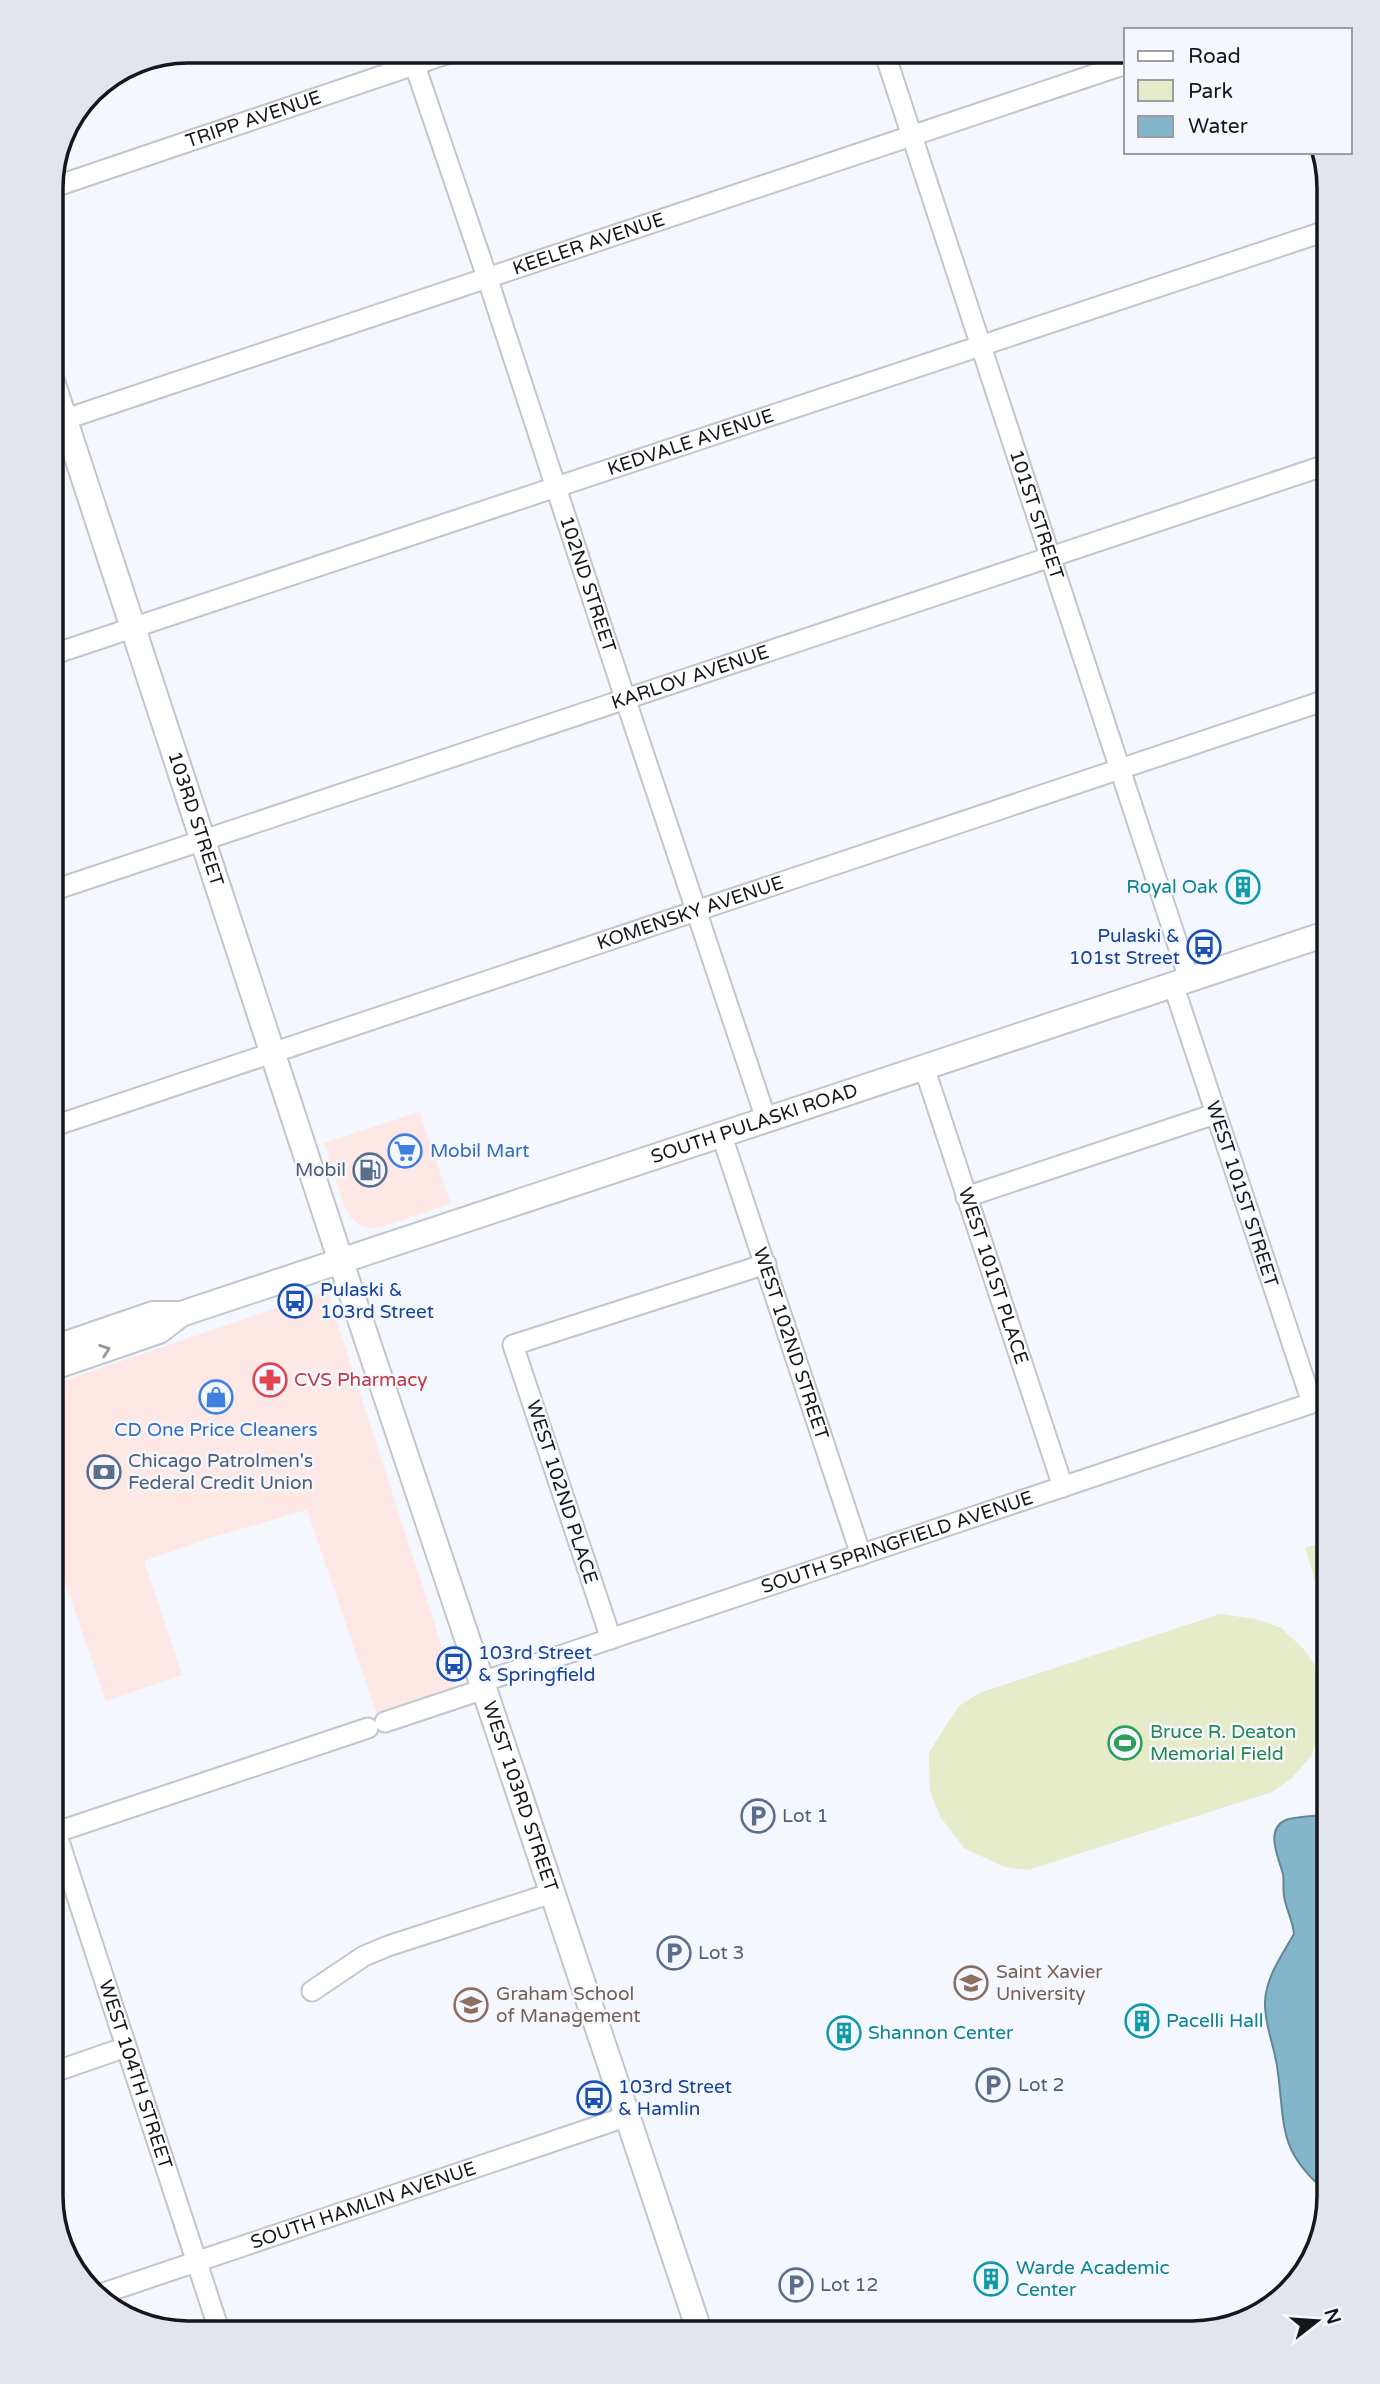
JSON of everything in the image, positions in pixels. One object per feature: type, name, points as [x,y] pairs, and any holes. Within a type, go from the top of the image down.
[{"type":"main road","name":"103RD STREET","points":[[63,435],[133,628],[341,1260]]},
{"type":"main road","name":"SOUTH PULASKI ROAD","points":[[63,1345],[153,1314],[181,1314],[1317,937]]},
{"type":"main road","name":"WEST 103RD STREET","points":[[341,1260],[696,2321]]},
{"type":"main road","name":"SOUTH PULASKI ROAD","points":[[63,1364],[159,1331],[181,1314]]},
{"type":"street","name":"TRIPP AVENUE","points":[[63,184],[398,63]]},
{"type":"street","name":"102ND STREET","points":[[414,63],[766,1119]]},
{"type":"street","name":"101ST STREET","points":[[888,63],[1121,769],[1181,981]]},
{"type":"street","name":"KEELER AVENUE","points":[[63,419],[1124,65]]},
{"type":"street","name":"KEDVALE AVENUE","points":[[63,651],[1317,234]]},
{"type":"street","name":"KARLOV AVENUE","points":[[63,887],[1317,468]]},
{"type":"street","name":"KOMENSKY AVENUE","points":[[63,1123],[1317,703]]},
{"type":"street","name":"WEST 101ST STREET","points":[[1181,981],[1215,1114],[1312,1403]]},
{"type":"street","name":"WEST 101ST PLACE","points":[[923,1067],[1063,1487]]},
{"type":"street","points":[[966,1197],[1215,1114]]},
{"type":"street","name":"WEST 102ND STREET","points":[[721,1133],[861,1555]]},
{"type":"street","name":"WEST 102ND PLACE","points":[[611,1639],[513,1345],[766,1264]]},
{"type":"street","name":"SOUTH SPRINGFIELD AVENUE","points":[[63,1825],[376,1725],[611,1639],[1312,1403]]},
{"type":"street","name":"WEST 104TH STREET","points":[[63,1861],[216,2321]]},
{"type":"street","points":[[312,1991],[363,1956],[388,1945],[552,1893]]},
{"type":"street","points":[[63,2069],[126,2047]]},
{"type":"street","name":"SOUTH HAMLIN AVENUE","points":[[108,2292],[628,2116]]},
{"type":"shaded area","points":[[419,1112],[451,1204],[381,1227],[359,1225],[350,1217],[344,1205],[324,1143]]},
{"type":"shaded area","points":[[327,1291],[458,1696],[379,1721],[307,1510],[213,1537],[144,1561],[182,1675],[106,1701],[63,1577],[63,1381]]},
{"type":"green space","points":[[1317,1544],[1317,1588],[1305,1548]]},
{"type":"green space","points":[[1220,1614],[1256,1619],[1281,1628],[1303,1648],[1317,1668],[1317,1738],[1312,1755],[1291,1779],[1272,1792],[1028,1870],[1004,1867],[964,1848],[941,1818],[930,1791],[929,1752],[959,1706],[979,1693]]},
{"type":"water","points":[[1317,1815],[1317,2183],[1300,2164],[1286,2136],[1277,2066],[1266,2018],[1266,1993],[1271,1975],[1294,1934],[1284,1896],[1283,1874],[1274,1837],[1279,1824],[1294,1818]]},
{"type":"place","name":"Royal Oak","points":[[1243,887]]},
{"type":"place","name":"Pulaski & 101st Street","points":[[1204,947]]},
{"type":"place","name":"Mobil Mart","points":[[405,1151]]},
{"type":"place","name":"Mobil","points":[[370,1170]]},
{"type":"place","name":"Pulaski & 103rd Street","points":[[295,1301]]},
{"type":"place","name":"CVS Pharmacy","points":[[270,1380]]},
{"type":"place","name":"CD One Price Cleaners","points":[[216,1397]]},
{"type":"place","name":"Chicago Patrolmen's Federal Credit Union","points":[[104,1472]]},
{"type":"place","name":"103rd Street & Springfield","points":[[454,1664]]},
{"type":"place","name":"Bruce R. Deaton Memorial Field","points":[[1125,1743]]},
{"type":"place","name":"Lot 1","points":[[758,1816]]},
{"type":"place","name":"Lot 3","points":[[674,1953]]},
{"type":"place","name":"Saint Xavier University","points":[[971,1983]]},
{"type":"place","name":"Graham School of Management","points":[[471,2005]]},
{"type":"place","name":"Pacelli Hall","points":[[1142,2021]]},
{"type":"place","name":"Shannon Center","points":[[844,2033]]},
{"type":"place","name":"Lot 2","points":[[993,2085]]},
{"type":"place","name":"103rd Street & Hamlin","points":[[594,2098]]},
{"type":"place","name":"Warde Academic Center","points":[[991,2279]]},
{"type":"place","name":"Lot 12","points":[[796,2285]]}]
